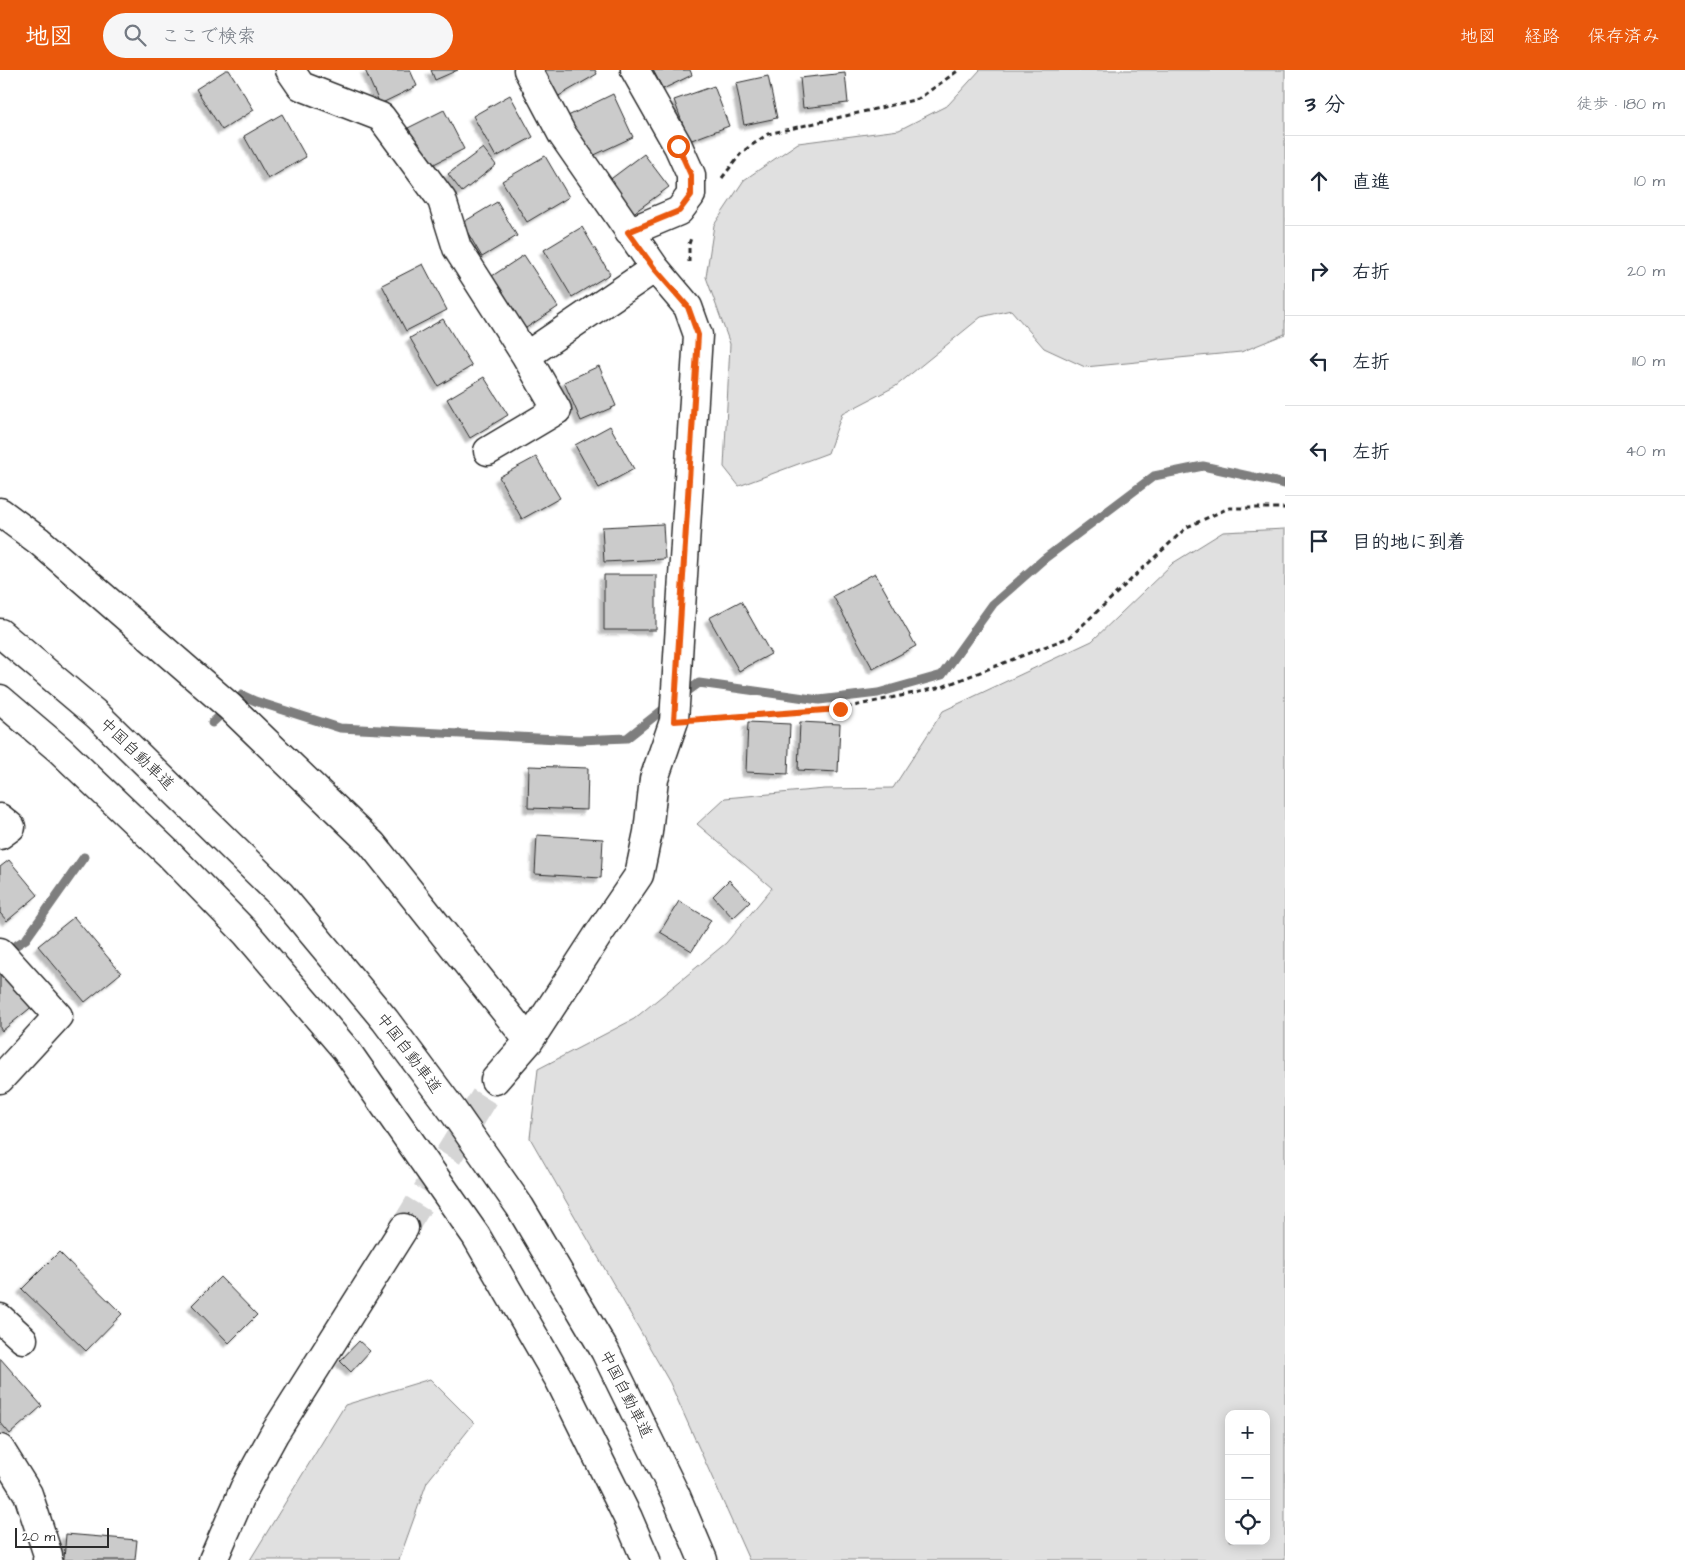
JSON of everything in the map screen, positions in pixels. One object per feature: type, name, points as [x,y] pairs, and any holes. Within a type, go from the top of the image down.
[{"type":"main road","points":[[290,70],[301,86],[381,117],[442,200],[456,248],[526,356],[557,410],[488,451]]},
{"type":"main road","points":[[495,1080],[529,1041],[639,875],[648,832],[654,780],[674,721],[698,335],[688,307],[654,268],[628,232],[562,134],[528,70]]},
{"type":"main road","points":[[628,232],[679,211],[691,195],[691,175],[635,70]]},
{"type":"main road","points":[[526,356],[654,268]]},
{"type":"main road","points":[[0,512],[39,541],[230,707],[372,844],[529,1041]]},
{"type":"main road","name":"中国自動車道","points":[[0,633],[97,716],[280,894],[385,1020],[453,1111],[520,1207],[605,1351],[676,1496],[703,1560]]},
{"type":"main road","points":[[0,699],[60,750],[194,880],[246,933],[346,1050],[476,1236],[560,1381],[628,1518],[646,1560]]},
{"type":"main road","points":[[0,818],[11,827],[0,835]]},
{"type":"main road","points":[[0,952],[58,1016],[0,1079]]},
{"type":"main road","points":[[213,1560],[244,1489],[274,1434],[404,1228]]},
{"type":"main road","points":[[0,1318],[22,1339]]},
{"type":"main road","points":[[0,1449],[28,1494],[48,1555],[47,1560]]},
{"type":"path","points":[[721,179],[742,152],[768,134],[918,99],[959,70]]},
{"type":"path","points":[[688,307],[689,244],[692,235]]},
{"type":"path","points":[[674,721],[840,709],[942,687],[1070,637],[1187,527],[1229,508],[1285,508]]},
{"type":"shaded area","points":[[980,70],[1285,70],[1285,334],[1241,352],[1085,367],[1044,348],[1011,310],[981,317],[896,386],[842,414],[828,453],[739,486],[724,467],[730,344],[706,277],[714,225],[744,180],[798,143],[899,130],[948,105]]},
{"type":"shaded area","points":[[1285,529],[1285,1560],[749,1560],[670,1383],[530,1138],[538,1069],[634,1019],[726,943],[772,888],[697,824],[725,798],[825,789],[893,788],[943,711],[1092,641],[1173,563],[1223,532]]},
{"type":"shaded area","points":[[430,1379],[474,1423],[427,1482],[399,1560],[250,1560],[345,1405]]},
{"type":"building","points":[[229,70],[254,110],[222,130],[196,89]]},
{"type":"building","points":[[365,70],[410,70],[417,86],[380,104]]},
{"type":"building","points":[[431,70],[458,70],[435,80]]},
{"type":"building","points":[[542,70],[595,70],[597,74],[557,97]]},
{"type":"building","points":[[653,70],[690,70],[692,75],[663,89]]},
{"type":"building","points":[[845,73],[848,103],[803,108],[800,78]]},
{"type":"building","points":[[768,76],[777,118],[744,125],[736,83]]},
{"type":"building","points":[[714,86],[729,126],[689,141],[674,100]]},
{"type":"building","points":[[613,94],[633,137],[588,158],[568,116]]},
{"type":"building","points":[[510,95],[533,137],[496,157],[473,116]]},
{"type":"building","points":[[444,110],[464,149],[428,167],[408,128]]},
{"type":"building","points":[[282,114],[306,157],[268,179],[244,136]]},
{"type":"building","points":[[483,148],[496,165],[462,192],[448,174]]},
{"type":"building","points":[[644,154],[669,187],[628,217],[604,184]]},
{"type":"building","points":[[545,156],[569,197],[527,222],[502,181]]},
{"type":"building","points":[[497,202],[517,236],[482,257],[462,223]]},
{"type":"building","points":[[582,227],[610,274],[572,297],[544,250]]},
{"type":"building","points":[[524,255],[558,307],[523,330],[489,278]]},
{"type":"building","points":[[423,264],[447,310],[406,331],[382,285]]},
{"type":"building","points":[[443,319],[472,366],[438,386],[410,338]]},
{"type":"building","points":[[599,366],[616,406],[581,421],[564,382]]},
{"type":"building","points":[[484,377],[508,415],[470,438],[447,399]]},
{"type":"building","points":[[610,426],[634,469],[599,488],[575,445]]},
{"type":"building","points":[[536,457],[560,498],[522,519],[499,477]]},
{"type":"building","points":[[663,524],[665,559],[604,562],[602,527]]},
{"type":"building","points":[[875,573],[916,646],[873,669],[833,596]]},
{"type":"building","points":[[604,575],[656,575],[656,630],[604,630]]},
{"type":"building","points":[[741,601],[771,654],[739,671],[709,618]]},
{"type":"building","points":[[748,722],[790,724],[788,774],[746,772]]},
{"type":"building","points":[[800,722],[840,724],[838,772],[798,770]]},
{"type":"building","points":[[529,766],[588,768],[587,810],[528,808]]},
{"type":"building","points":[[537,835],[603,839],[601,878],[535,874]]},
{"type":"building","points":[[9,860],[38,895],[7,921],[0,913],[0,867]]},
{"type":"building","points":[[729,880],[750,902],[733,918],[713,896]]},
{"type":"building","points":[[679,901],[711,920],[692,951],[660,932]]},
{"type":"building","points":[[74,917],[121,973],[85,1002],[38,946]]},
{"type":"building","points":[[0,963],[34,1005],[2,1031],[0,1028]]},
{"type":"building","points":[[59,1252],[122,1314],[86,1351],[22,1289]]},
{"type":"building","points":[[220,1277],[257,1315],[229,1343],[192,1305]]},
{"type":"building","points":[[359,1341],[370,1351],[351,1372],[340,1361]]},
{"type":"building","points":[[0,1358],[42,1406],[10,1434],[0,1422]]},
{"type":"building","points":[[66,1534],[137,1540],[135,1560],[64,1560]]},
{"type":"waterway","points":[[681,696],[699,683],[819,700],[878,693],[942,675],[993,604],[1044,559],[1154,476],[1203,466],[1285,484]]},
{"type":"waterway","points":[[212,723],[242,695],[255,701],[340,728],[579,740],[627,738],[670,704]]},
{"type":"waterway","points":[[4,953],[26,939],[84,857]]},
{"type":"tunnel","points":[[404,1228],[495,1080]]},
{"type":"route","points":[[678,146],[691,175],[691,195],[679,211],[628,232],[654,268],[688,307],[698,335],[674,721],[840,709]]}]
